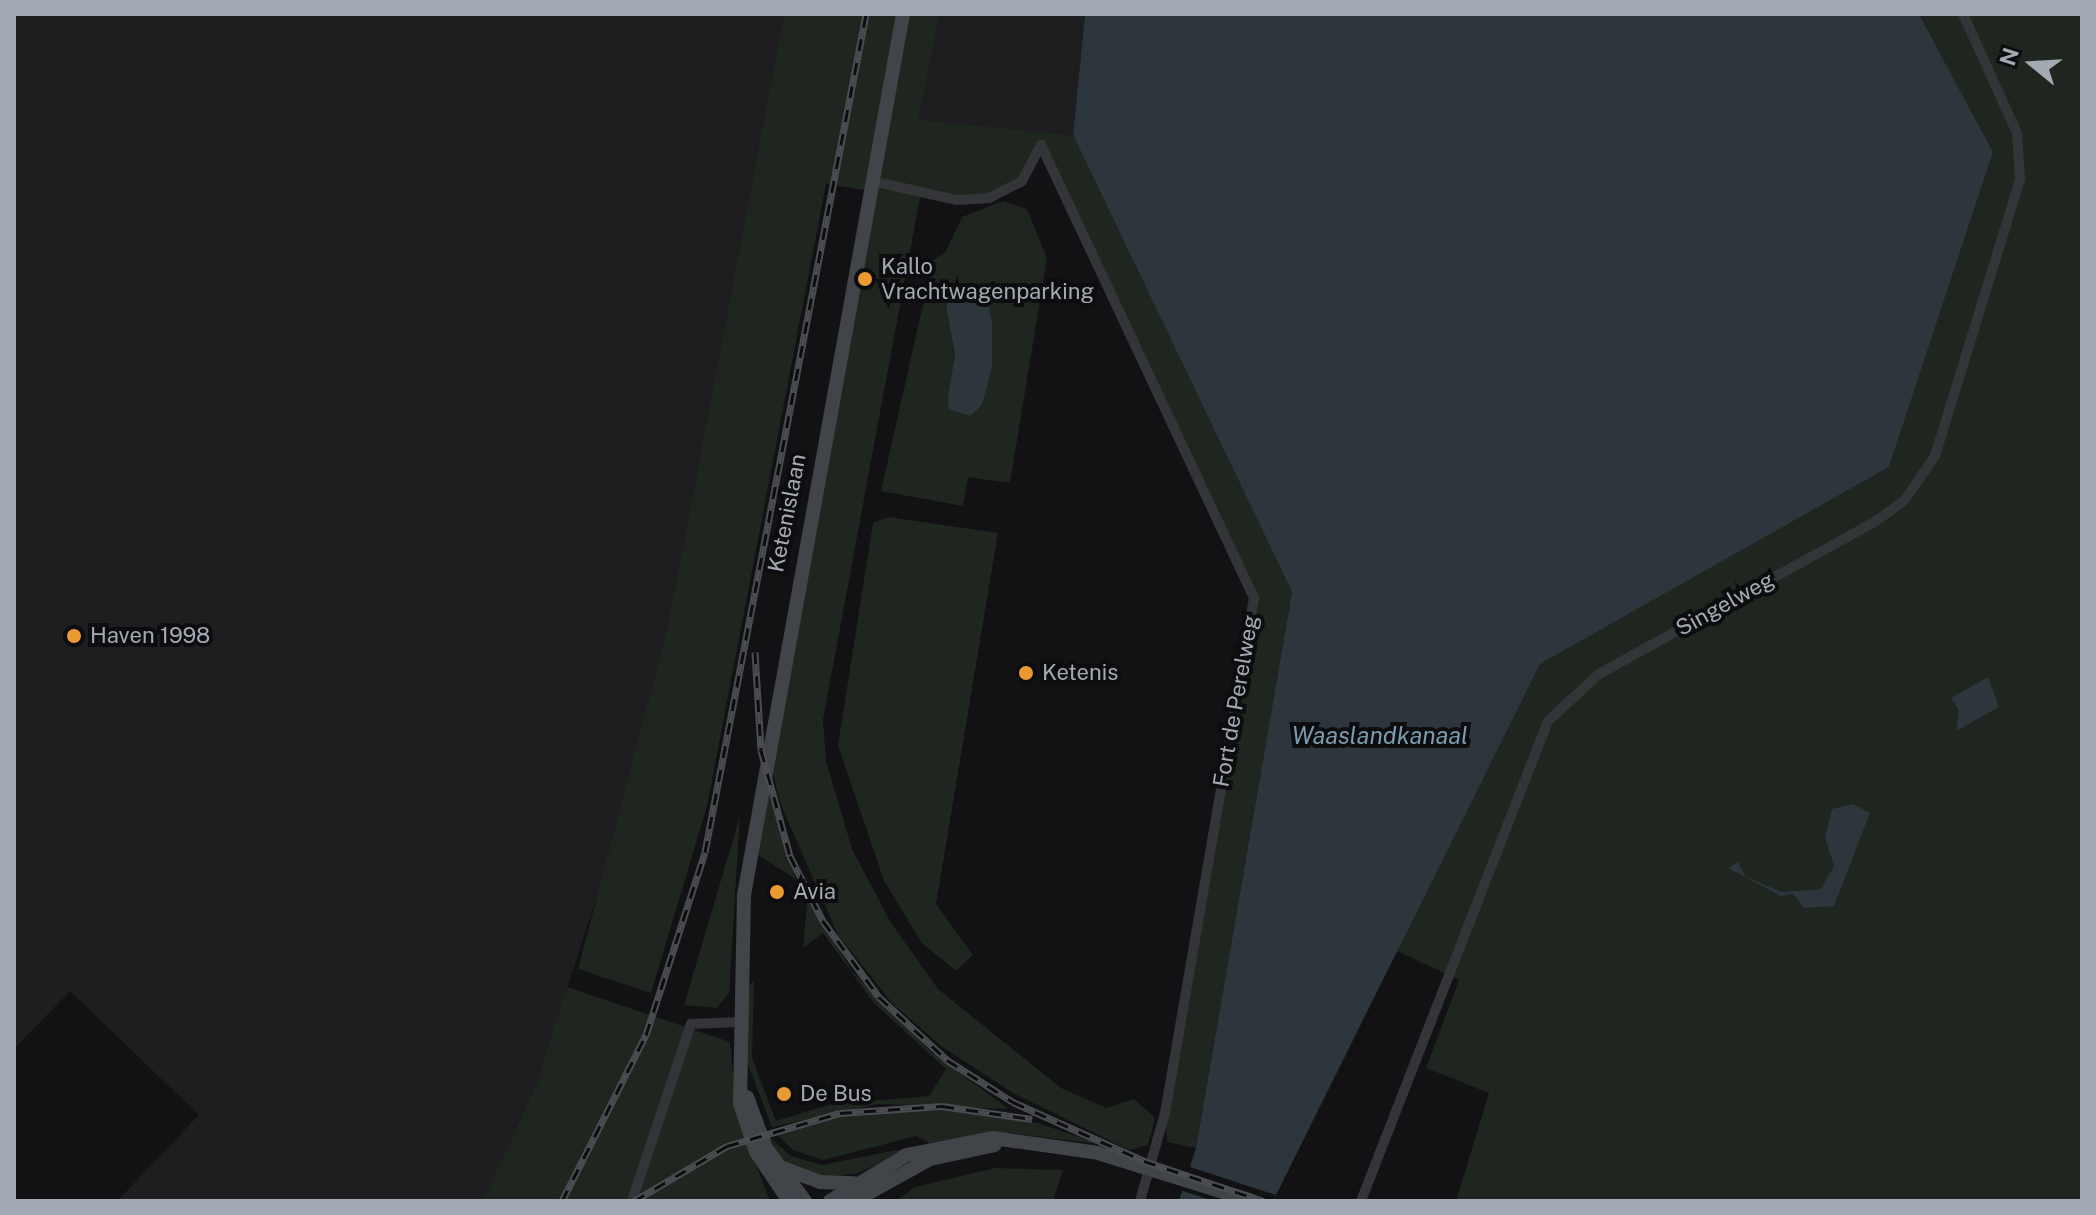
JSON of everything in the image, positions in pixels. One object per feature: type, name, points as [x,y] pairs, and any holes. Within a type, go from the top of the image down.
[{"type":"street","name":"Ketenislaan","points":[[789,1201],[778,1194],[747,1128],[742,1090],[739,1022],[757,798],[903,14]]},
{"type":"street","name":"Singelweg","points":[[1361,1201],[1548,721],[1599,674],[1876,521],[1904,501],[1935,456],[2020,179],[2017,133],[1963,14]]},
{"type":"street","name":"Fort de Perelweg","points":[[872,181],[956,200],[989,198],[1022,181],[1041,145],[1254,598],[1151,1167],[1140,1201]]},
{"type":"street","points":[[632,1201],[691,1024],[739,1022]]},
{"type":"street","name":"Ketenislaan","points":[[742,1090],[778,1166],[805,1201]]},
{"type":"street","points":[[854,1201],[930,1159],[1001,1141]]},
{"type":"street","points":[[830,1201],[854,1183],[941,1144],[1001,1141],[1060,1144],[1151,1167],[1252,1201]]},
{"type":"street","points":[[778,1166],[820,1182],[854,1183]]},
{"type":"shaded area","points":[[14,14],[784,14],[667,631],[627,803],[535,1088],[482,1201],[117,1201],[199,1115],[70,991],[14,1049]]},
{"type":"shaded area","points":[[784,14],[940,14],[919,120],[1073,135],[1292,592],[1196,1148],[1167,1142],[1165,1113],[1254,598],[1041,146],[1030,169],[989,198],[921,192],[823,720],[826,761],[852,849],[891,923],[938,989],[1061,1088],[1106,1108],[1134,1099],[1155,1118],[1148,1145],[1129,1150],[1013,1093],[941,1046],[892,1003],[838,935],[780,803],[770,758],[876,192],[826,184],[707,806],[651,993],[578,969],[667,631]]},
{"type":"shaded area","points":[[940,14],[1085,14],[1073,135],[919,121]]},
{"type":"shaded area","points":[[1919,14],[2082,14],[2082,1201],[1456,1201],[1489,1093],[1426,1068],[1459,980],[1395,950],[1540,664],[1889,467],[1993,152]]},
{"type":"shaded area","points":[[1003,201],[1027,209],[1047,258],[1010,483],[968,477],[963,506],[881,491],[933,260],[945,253],[962,217]],"holes":[[[977,285],[988,298],[992,323],[982,405],[948,396],[955,354],[946,306]]]},
{"type":"shaded area","points":[[888,517],[998,533],[936,904],[973,955],[956,971],[922,943],[884,881],[838,745],[873,523]]},
{"type":"shaded area","points":[[768,791],[795,878],[852,971],[931,1052],[1009,1109],[878,1104],[772,1127],[747,1062],[747,987],[754,981],[752,1058],[776,1121],[832,1104],[929,1096],[946,1069],[874,1003],[823,933],[803,948],[807,904],[794,878],[757,854]]},
{"type":"shaded area","points":[[740,816],[729,993],[717,1008],[684,1005]]},
{"type":"shaded area","points":[[567,987],[730,1042],[737,1115],[770,1201],[482,1201],[535,1088]]},
{"type":"shaded area","points":[[952,1110],[1038,1123],[1099,1144],[1011,1133],[929,1143],[916,1136],[823,1160],[793,1150],[775,1133],[851,1114]]},
{"type":"shaded area","points":[[767,1135],[791,1156],[822,1165],[922,1145],[855,1174],[822,1177],[781,1159]]},
{"type":"shaded area","points":[[995,1168],[1063,1170],[1053,1201],[896,1201],[915,1187]]},
{"type":"water","name":"Waaslandkanaal","points":[[1085,14],[1919,14],[1993,152],[1889,467],[1540,664],[1273,1201],[1179,1201],[1196,1148],[1292,592],[1073,135]]},
{"type":"water","points":[[962,282],[988,298],[992,323],[992,366],[982,405],[970,416],[949,409],[948,396],[955,354],[946,306]]},
{"type":"water","points":[[1988,677],[1999,707],[1956,731],[1959,710],[1951,698]]},
{"type":"water","points":[[1853,804],[1870,813],[1834,906],[1804,908],[1793,894],[1781,896],[1728,868],[1738,862],[1746,877],[1782,892],[1821,889],[1834,866],[1825,837],[1832,809]]},
{"type":"pier","points":[[1187,1166],[1276,1195],[1274,1201],[1214,1201],[1180,1190]]},
{"type":"railway","points":[[562,1201],[646,1035],[705,852],[866,14]]},
{"type":"railway","points":[[755,652],[761,750],[790,856],[823,921],[879,997],[947,1060],[1013,1102],[1144,1161],[1263,1201]]},
{"type":"railway","points":[[634,1201],[727,1146],[840,1113],[942,1106],[1032,1119]]},
{"type":"place","name":"Kallo Vrachtwagenparking","points":[[865,279]]},
{"type":"place","name":"Haven 1998","points":[[74,636]]},
{"type":"place","name":"Ketenis","points":[[1026,673]]},
{"type":"place","name":"Avia","points":[[777,892]]},
{"type":"place","name":"De Bus","points":[[784,1094]]}]
